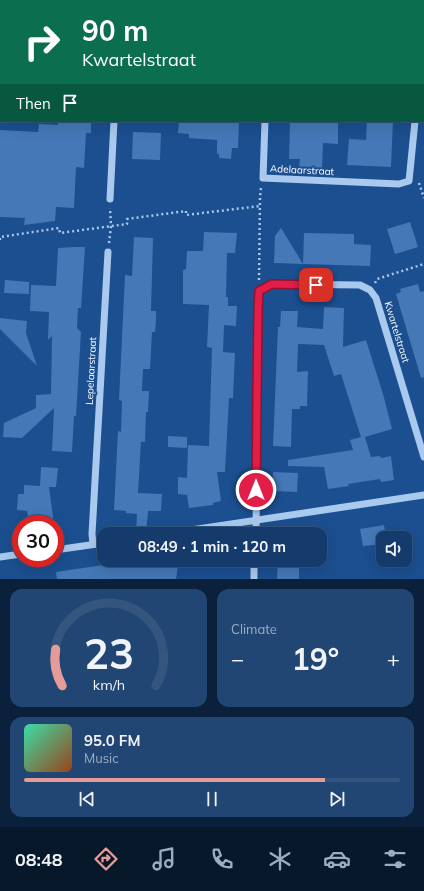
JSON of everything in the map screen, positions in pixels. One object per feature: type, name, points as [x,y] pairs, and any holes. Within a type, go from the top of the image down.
[{"type":"street","points":[[110,200],[114,122]]},
{"type":"street","name":"Adelaarstraat","points":[[265,122],[263,178],[400,184],[409,181],[415,122]]},
{"type":"street","name":"Lepelaarstraat","points":[[93,544],[92,534],[108,252]]},
{"type":"street","points":[[256,527],[259,291],[272,284],[360,285],[370,290]]},
{"type":"street","name":"Kwartelstraat","points":[[370,290],[376,298],[424,457]]},
{"type":"street","points":[[210,527],[424,495]]},
{"type":"street","points":[[64,549],[97,544]]},
{"type":"street","points":[[0,557],[12,555]]},
{"type":"street","points":[[254,567],[254,579]]},
{"type":"path","points":[[259,291],[260,198],[263,178]]},
{"type":"path","points":[[108,252],[111,226],[110,200]]},
{"type":"path","points":[[0,240],[0,237],[59,228],[60,233],[127,224],[127,219],[186,211],[186,215],[260,206]]},
{"type":"path","points":[[370,290],[377,279],[424,264]]},
{"type":"building","points":[[58,122],[91,122],[91,133],[86,133],[84,168],[76,167],[74,208],[56,207],[55,221],[24,225],[25,218],[0,217],[0,130],[38,132],[39,124],[58,125]]},
{"type":"building","points":[[179,122],[239,122],[238,148],[232,148],[231,159],[219,158],[219,154],[217,154],[217,140],[189,138],[189,134],[178,133]]},
{"type":"building","points":[[290,122],[338,122],[338,144],[323,143],[322,169],[299,168],[300,159],[289,159]]},
{"type":"building","points":[[367,122],[393,122],[391,167],[347,165],[349,139],[366,140]]},
{"type":"building","points":[[133,132],[161,133],[160,160],[132,159]]},
{"type":"building","points":[[410,222],[418,247],[395,254],[387,229]]},
{"type":"building","points":[[281,228],[303,264],[274,263],[275,236]]},
{"type":"building","points":[[204,232],[237,233],[235,253],[227,253],[226,297],[228,297],[228,306],[237,306],[236,326],[224,325],[223,352],[235,353],[233,398],[229,398],[225,472],[217,472],[221,501],[213,503],[213,505],[189,508],[187,495],[178,494],[178,477],[187,478],[188,445],[209,446],[212,348],[207,347],[209,305],[183,304],[183,270],[186,269],[187,251],[203,251]]},
{"type":"building","points":[[304,233],[354,234],[354,244],[371,245],[370,266],[303,264]]},
{"type":"building","points":[[134,237],[153,238],[151,311],[156,311],[156,321],[155,332],[152,332],[150,369],[143,369],[142,391],[149,391],[148,412],[146,412],[145,442],[141,442],[138,493],[162,494],[161,511],[148,511],[147,527],[136,527],[137,514],[114,510],[118,431],[121,432],[122,401],[119,400],[125,275],[132,276]]},
{"type":"building","points":[[85,247],[81,308],[78,308],[77,328],[81,332],[76,416],[74,416],[72,452],[52,451],[54,408],[22,438],[3,437],[4,423],[36,408],[36,395],[51,394],[52,336],[48,340],[49,312],[30,311],[31,285],[56,286],[58,248]]},
{"type":"building","points":[[5,280],[29,282],[29,294],[4,293]]},
{"type":"building","points":[[418,284],[420,292],[424,291],[424,377],[421,378],[396,294],[401,292],[400,289]]},
{"type":"building","points":[[324,307],[344,308],[343,347],[366,340],[392,429],[365,437],[371,457],[380,456],[381,458],[391,456],[394,480],[381,482],[380,479],[328,489],[324,467],[288,466],[288,460],[353,450],[350,440],[361,437],[341,374],[334,376],[324,345],[298,344],[297,372],[308,371],[307,406],[300,406],[300,409],[292,409],[291,447],[273,446],[278,327],[280,327],[281,311],[298,311],[297,327],[323,329]]},
{"type":"building","points":[[0,318],[27,321],[26,333],[37,366],[0,329]]},
{"type":"building","points":[[168,436],[187,437],[187,448],[168,447]]},
{"type":"building","points":[[41,467],[58,468],[56,487],[49,487],[53,515],[28,515],[27,511],[17,510],[18,494],[24,494],[24,485],[40,486]]},
{"type":"building","points":[[273,472],[298,473],[297,492],[272,491]]},
{"type":"building","points":[[384,525],[385,531],[376,531],[376,545],[363,546],[360,529]]},
{"type":"building","points":[[97,566],[178,567],[176,579],[57,579],[56,572]]},
{"type":"building","points":[[278,567],[299,567],[299,579],[277,579]]},
{"type":"route","points":[[256,490],[259,291],[272,284],[316,285]]}]
